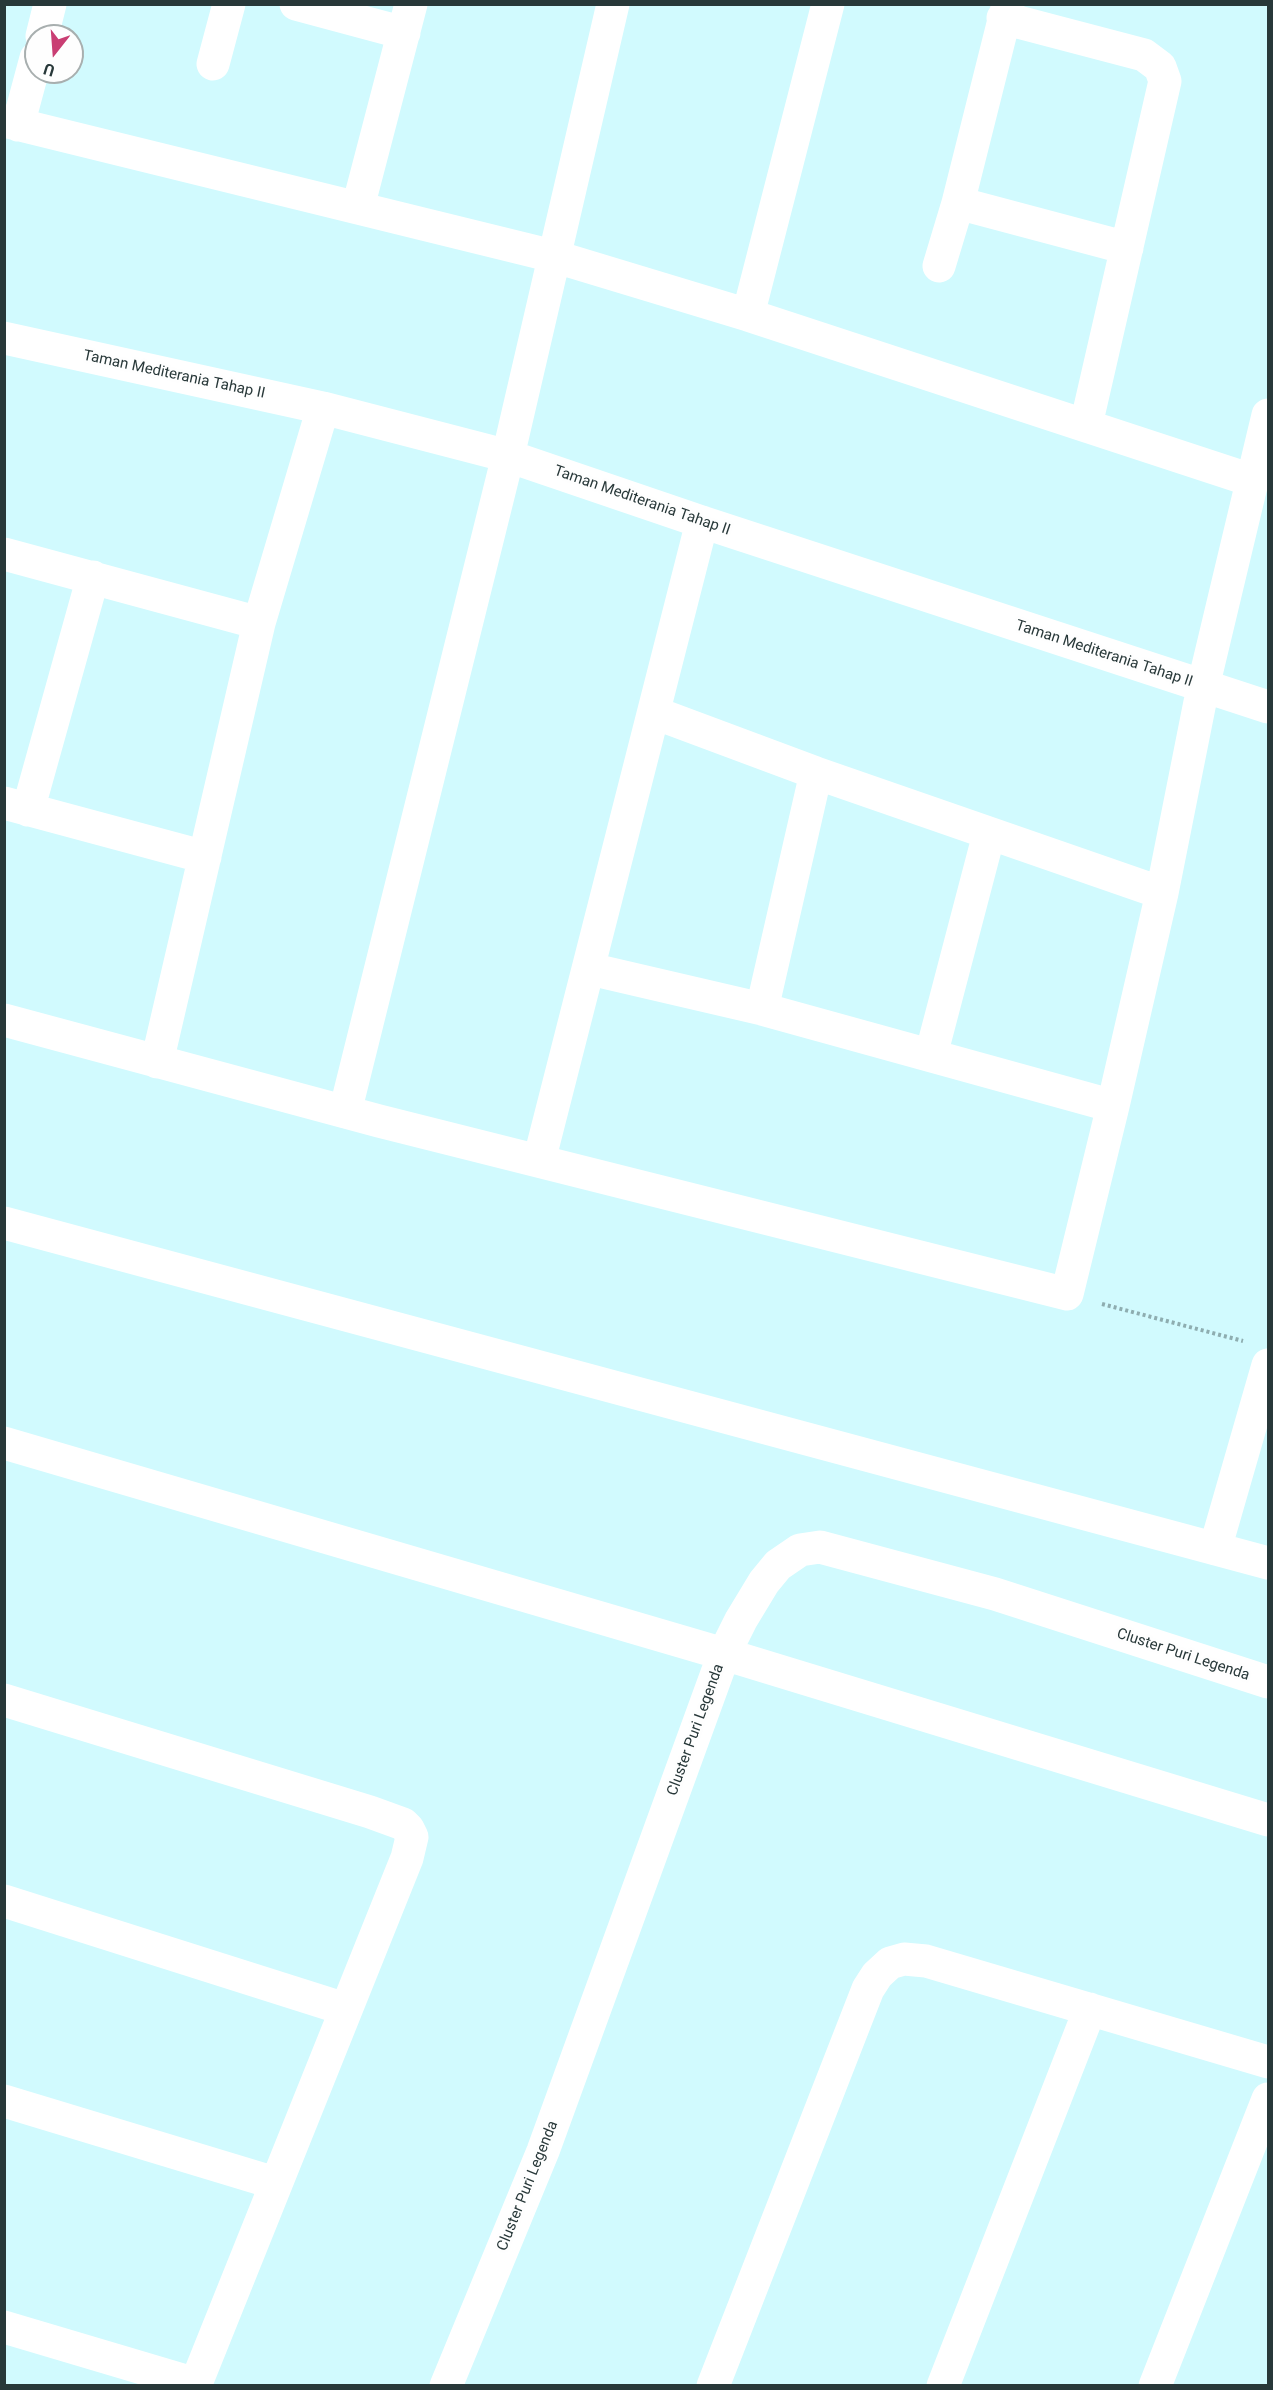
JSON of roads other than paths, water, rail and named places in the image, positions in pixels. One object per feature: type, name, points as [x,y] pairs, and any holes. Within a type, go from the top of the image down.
[{"type":"street","points":[[45,24],[50,4]]},
{"type":"street","points":[[213,64],[229,4]]},
{"type":"street","points":[[296,4],[407,19],[358,207]]},
{"type":"street","points":[[345,1112],[508,456],[613,4]]},
{"type":"street","points":[[748,315],[828,4]]},
{"type":"street","points":[[939,266],[958,203],[1006,11],[1144,55],[1160,67],[1165,81],[1162,97],[1086,425]]},
{"type":"street","points":[[26,84],[11,123],[554,256],[748,315],[1254,481]]},
{"type":"street","points":[[958,203],[1127,248]]},
{"type":"street","name":"Taman Mediterania Tahap II","points":[[4,338],[323,408],[508,456],[702,522],[1269,707]]},
{"type":"street","points":[[157,1062],[259,623],[323,408]]},
{"type":"street","points":[[4,1020],[345,1112],[1066,1294],[1113,1106],[1162,893],[1203,687],[1269,416]]},
{"type":"street","points":[[539,1161],[590,969],[702,522]]},
{"type":"street","points":[[4,554],[259,623]]},
{"type":"street","points":[[93,577],[16,806],[205,857]]},
{"type":"street","points":[[655,713],[816,773],[1162,893]]},
{"type":"street","points":[[762,1009],[816,773]]},
{"type":"street","points":[[931,1055],[989,834]]},
{"type":"street","points":[[590,969],[762,1009],[1113,1106]]},
{"type":"street","points":[[4,1223],[1269,1563]]},
{"type":"street","points":[[1215,1549],[1269,1365]]},
{"type":"street","points":[[4,1443],[724,1654],[1269,1820]]},
{"type":"street","name":"Cluster Puri Legenda","points":[[446,2385],[543,2151],[724,1654],[764,1582],[778,1565],[800,1550],[820,1547],[995,1594],[1269,1682]]},
{"type":"street","points":[[4,1700],[392,1819],[408,1829],[412,1837],[407,1858],[196,2385],[4,2327]]},
{"type":"street","points":[[4,1901],[345,2009]]},
{"type":"street","points":[[714,2385],[868,1989],[877,1975],[890,1963],[904,1959],[926,1961],[1269,2062]]},
{"type":"street","points":[[943,2385],[1090,2009]]},
{"type":"street","points":[[1155,2385],[1269,2099]]},
{"type":"street","points":[[4,2101],[275,2183]]}]
